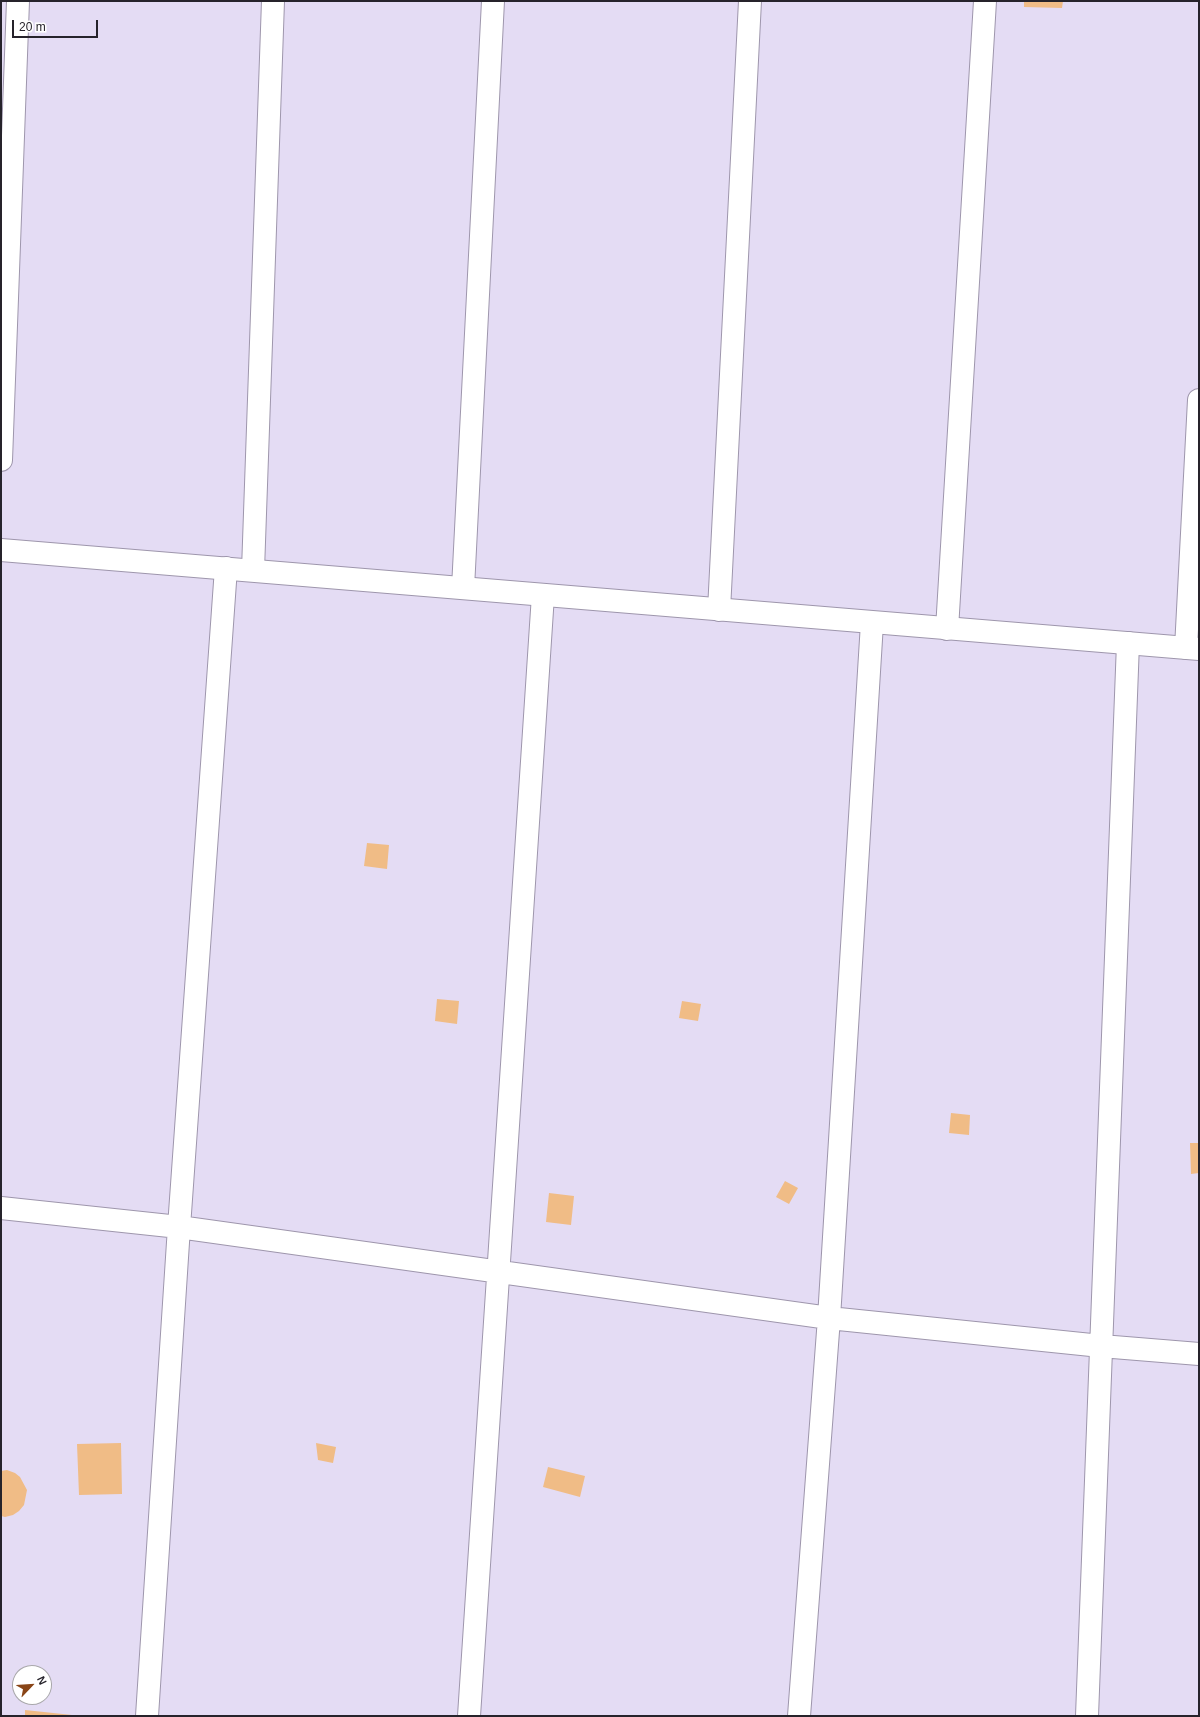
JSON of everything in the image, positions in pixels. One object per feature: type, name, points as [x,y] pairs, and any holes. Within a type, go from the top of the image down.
[{"type":"street","points":[[1,460],[18,1]]},
{"type":"street","points":[[253,570],[273,1]]},
{"type":"street","points":[[463,588],[493,1]]},
{"type":"street","points":[[719,610],[750,1]]},
{"type":"street","points":[[947,629],[984,1]]},
{"type":"street","points":[[1,550],[1193,649],[1199,400]]},
{"type":"street","points":[[147,1716],[178,1227],[226,568]]},
{"type":"street","points":[[470,1716],[543,595]]},
{"type":"street","points":[[798,1716],[829,1318],[872,623]]},
{"type":"street","points":[[1087,1716],[1128,643]]},
{"type":"street","points":[[1,1208],[178,1227],[498,1273],[829,1318],[1101,1346],[1199,1354]]},
{"type":"building","points":[[1024,1],[1063,1],[1062,8],[1024,7]]},
{"type":"building","points":[[367,843],[389,845],[387,869],[364,866]]},
{"type":"building","points":[[437,999],[459,1001],[457,1024],[435,1021]]},
{"type":"building","points":[[682,1001],[701,1004],[698,1021],[679,1018]]},
{"type":"building","points":[[951,1113],[970,1115],[969,1135],[949,1133]]},
{"type":"building","points":[[1190,1143],[1199,1143],[1199,1173],[1191,1174]]},
{"type":"building","points":[[785,1181],[798,1188],[789,1204],[776,1197]]},
{"type":"building","points":[[549,1193],[574,1196],[571,1225],[546,1222]]},
{"type":"building","points":[[121,1443],[122,1494],[79,1495],[77,1444]]},
{"type":"building","points":[[316,1443],[336,1447],[333,1463],[318,1460]]},
{"type":"building","points":[[548,1467],[585,1476],[580,1497],[543,1487]]},
{"type":"building","points":[[7,1470],[20,1477],[27,1490],[24,1505],[13,1515],[5,1517],[1,1516],[1,1471]]},
{"type":"building","points":[[25,1710],[72,1715],[72,1716],[25,1716]]}]
